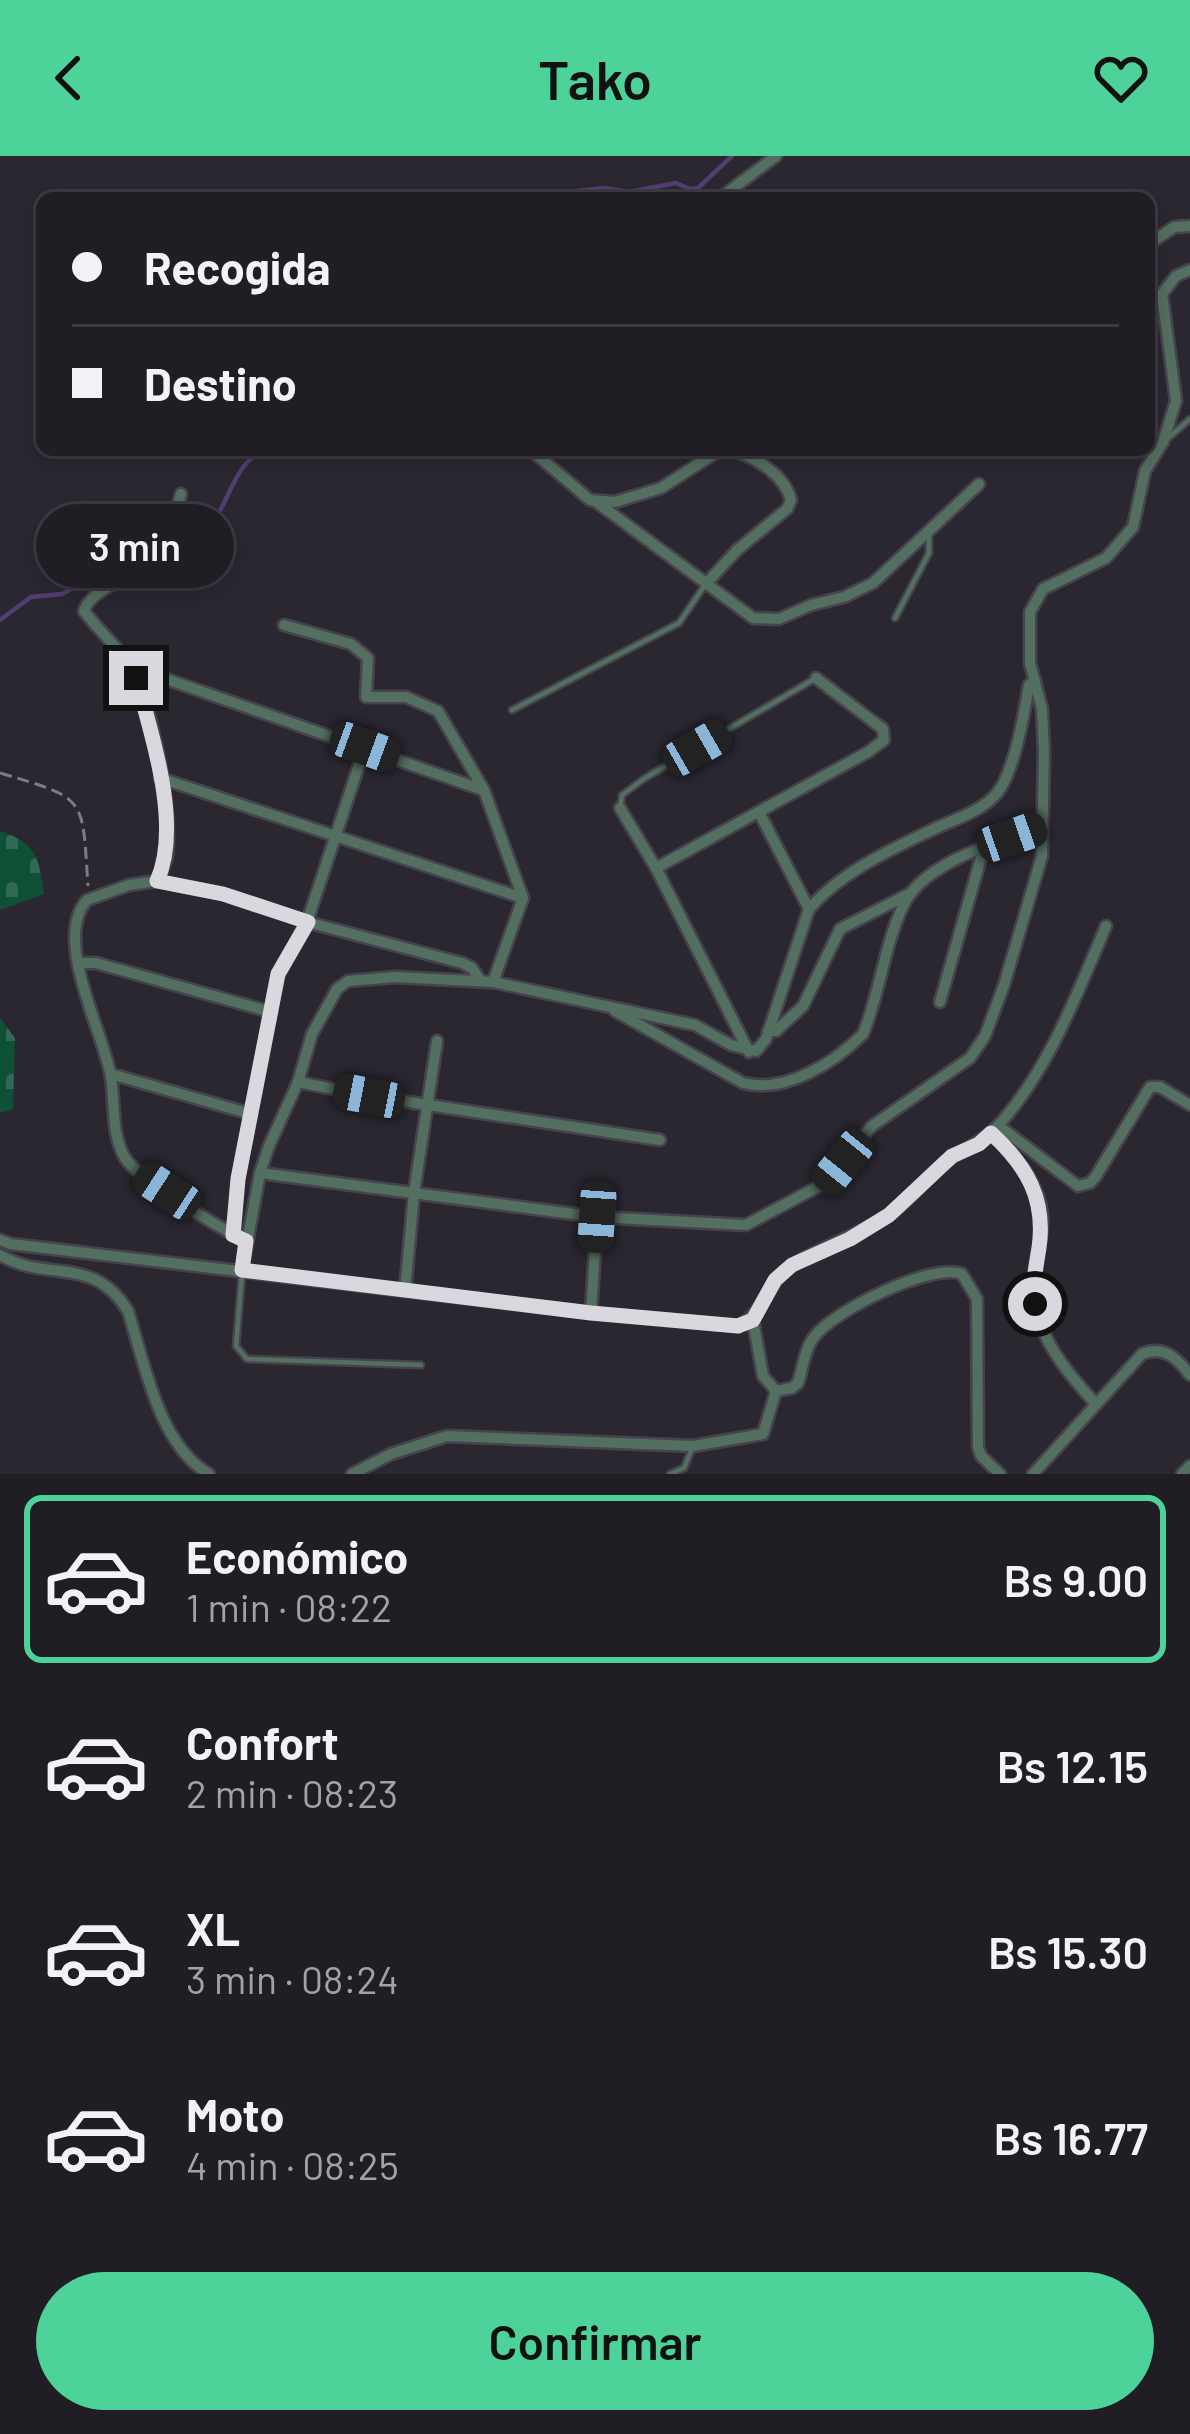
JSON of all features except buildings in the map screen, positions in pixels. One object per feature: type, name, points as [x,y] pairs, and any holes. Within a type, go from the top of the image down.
[{"type":"street","points":[[728,192],[776,156]]},
{"type":"street","points":[[1155,240],[1174,227],[1190,226]]},
{"type":"street","points":[[1155,455],[1177,392],[1162,294],[1177,276],[1190,270]]},
{"type":"street","points":[[539,456],[753,618],[779,619],[873,583],[979,484]]},
{"type":"street","points":[[596,501],[638,498],[711,456]]},
{"type":"street","points":[[706,584],[791,500],[785,483],[748,456]]},
{"type":"street","points":[[260,1173],[597,1217],[746,1225],[825,1183],[872,1126],[970,1058],[986,1036],[1038,879],[1044,752],[1042,710],[1028,639],[1034,600],[1060,577],[1106,558],[1133,527],[1145,471],[1154,456]]},
{"type":"street","points":[[157,881],[167,859],[160,778],[136,678],[111,639],[86,616],[85,604],[107,587],[186,551],[176,511],[181,494]]},
{"type":"street","points":[[284,625],[351,644],[368,658],[366,697],[406,697],[438,711],[484,790],[523,898],[487,981]]},
{"type":"street","points":[[136,678],[149,673],[484,790]]},
{"type":"street","points":[[656,868],[884,740],[883,729],[816,678]]},
{"type":"street","points":[[749,1052],[760,1047],[768,1030],[809,909],[886,852],[993,797],[1003,784],[1025,716],[1029,686],[1035,681]]},
{"type":"street","points":[[242,1270],[238,1179],[278,974],[308,922],[365,747]]},
{"type":"street","points":[[160,778],[523,898]]},
{"type":"street","points":[[620,808],[656,868],[749,1052]]},
{"type":"street","points":[[759,812],[809,909]]},
{"type":"street","points":[[602,1004],[743,1083],[762,1088],[789,1083],[863,1034],[902,909],[921,882],[984,847],[1040,827]]},
{"type":"street","points":[[940,1002],[984,847]]},
{"type":"street","points":[[240,1238],[134,1169],[120,1148],[111,1074],[79,963],[80,908],[88,899],[157,881],[223,894],[462,963],[487,981]]},
{"type":"street","points":[[768,1030],[776,1031],[803,1006],[840,928],[910,894]]},
{"type":"street","points":[[776,1391],[763,1376],[753,1320],[775,1280],[792,1265],[889,1215],[952,1156],[979,1144],[995,1129],[1062,1028],[1106,926]]},
{"type":"street","points":[[79,963],[96,963],[272,1012]]},
{"type":"street","points":[[240,1238],[312,1034],[337,989],[348,981],[395,976],[487,981],[695,1025],[749,1052]]},
{"type":"street","points":[[405,1291],[437,1041]]},
{"type":"street","points":[[111,1074],[251,1114]]},
{"type":"street","points":[[298,1082],[660,1140]]},
{"type":"street","points":[[995,1129],[1078,1186],[1090,1184],[1096,1176],[1150,1087],[1160,1087],[1190,1105]]},
{"type":"street","points":[[995,1129],[1022,1164],[1039,1200],[1042,1222],[1033,1281],[1035,1304],[1064,1370],[1094,1403]]},
{"type":"street","points":[[591,1313],[597,1217]]},
{"type":"street","points":[[0,1240],[591,1313],[738,1326],[753,1320]]},
{"type":"street","points":[[0,1255],[98,1279],[119,1296],[172,1435],[186,1456],[209,1474]]},
{"type":"street","points":[[776,1391],[798,1383],[806,1351],[830,1320],[934,1272],[955,1270],[971,1285],[976,1299],[978,1447],[1000,1474]]},
{"type":"street","points":[[1033,1474],[1142,1354],[1154,1349],[1168,1353],[1190,1375]]},
{"type":"street","points":[[352,1474],[391,1454],[447,1436],[694,1446],[764,1434],[776,1391]]},
{"type":"street","points":[[1182,1474],[1190,1466]]},
{"type":"lane","points":[[1163,442],[1190,419]]},
{"type":"lane","points":[[895,618],[929,553],[929,532]]},
{"type":"lane","points":[[512,710],[679,623],[706,584]]},
{"type":"lane","points":[[620,808],[622,795],[645,778],[816,678]]},
{"type":"lane","points":[[242,1270],[236,1346],[247,1359],[421,1365]]},
{"type":"lane","points":[[670,1474],[684,1468],[694,1446]]},
{"type":"path","points":[[0,773],[40,783],[68,797],[83,813],[88,899]]},
{"type":"green space","points":[[0,831],[22,841],[34,854],[44,894],[0,910]]},
{"type":"green space","points":[[0,1018],[15,1038],[13,1109],[0,1113]]},
{"type":"waterway","points":[[629,192],[676,183],[698,188],[732,156]]},
{"type":"waterway","points":[[576,192],[604,188],[629,192]]},
{"type":"waterway","points":[[0,620],[31,597],[62,594],[133,555],[157,536],[199,539],[255,456]]},
{"type":"route","points":[[136,678],[160,778],[166,828],[167,859],[157,881],[223,894],[308,922],[278,974],[238,1179],[233,1235],[246,1241],[242,1270],[738,1326],[753,1320],[775,1280],[792,1265],[889,1215],[952,1156],[991,1133],[1022,1164],[1039,1200],[1042,1222],[1033,1281],[1035,1304]]}]
